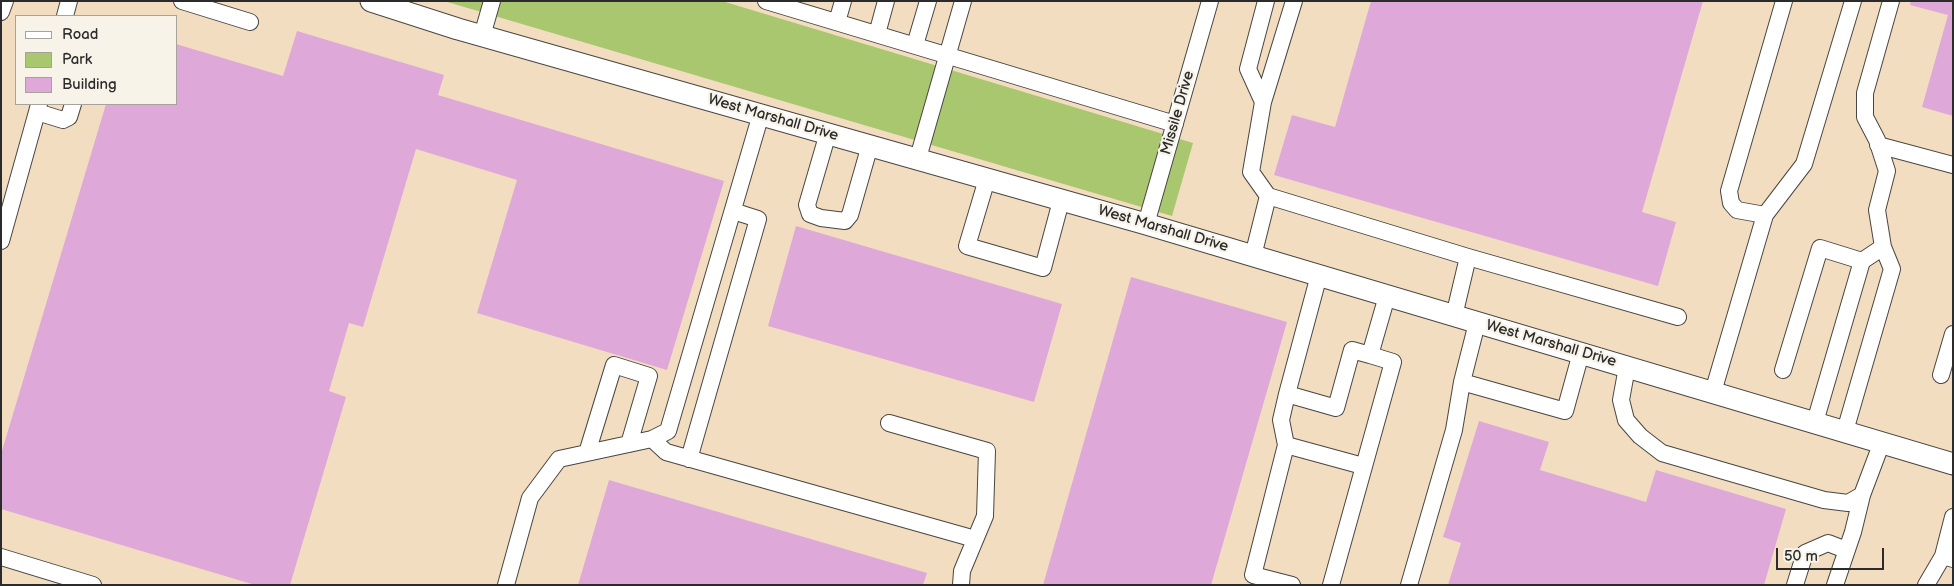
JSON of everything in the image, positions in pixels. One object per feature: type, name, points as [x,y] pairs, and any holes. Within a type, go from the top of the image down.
[{"type":"main road","name":"West Marshall Drive","points":[[371,1],[482,36],[1146,224],[1953,464]]},
{"type":"lane","points":[[1,12],[5,1]]},
{"type":"lane","points":[[65,15],[70,1]]},
{"type":"lane","points":[[182,1],[250,22]]},
{"type":"lane","points":[[482,36],[492,1]]},
{"type":"lane","points":[[766,1],[798,6],[837,22],[1175,124]]},
{"type":"lane","points":[[837,22],[842,1]]},
{"type":"lane","points":[[877,34],[886,1]]},
{"type":"lane","points":[[915,45],[928,1]]},
{"type":"lane","points":[[918,158],[963,1]]},
{"type":"lane","name":"Missile Drive","points":[[1146,224],[1210,1]]},
{"type":"lane","points":[[1263,102],[1248,69],[1266,1]]},
{"type":"lane","points":[[1294,1],[1263,102],[1251,172],[1268,196],[1678,318]]},
{"type":"lane","points":[[1765,214],[1737,210],[1731,203],[1729,191],[1784,1]]},
{"type":"lane","points":[[1713,392],[1765,214],[1804,164],[1853,1]]},
{"type":"lane","points":[[1844,431],[1892,269],[1882,247],[1877,210],[1887,171],[1866,117],[1864,93],[1891,1]]},
{"type":"lane","points":[[1,241],[38,108],[64,120],[69,117],[73,105]]},
{"type":"lane","points":[[506,585],[530,498],[560,459],[652,439],[668,431],[761,114]]},
{"type":"lane","points":[[828,133],[807,205],[810,214],[821,218],[845,221],[850,214],[870,145]]},
{"type":"lane","points":[[1878,144],[1953,165]]},
{"type":"lane","points":[[987,179],[967,246],[1043,268],[1061,201]]},
{"type":"lane","points":[[1253,256],[1268,196]]},
{"type":"lane","points":[[689,459],[758,218],[732,211]]},
{"type":"lane","points":[[1815,422],[1862,261],[1882,247]]},
{"type":"lane","points":[[1783,370],[1820,248],[1862,261]]},
{"type":"lane","points":[[1454,316],[1468,257]]},
{"type":"lane","points":[[1292,585],[1252,580],[1286,445],[1281,420],[1319,275]]},
{"type":"lane","points":[[1370,355],[1387,296]]},
{"type":"lane","points":[[1409,585],[1454,430],[1462,382],[1477,323]]},
{"type":"lane","points":[[1941,375],[1953,334]]},
{"type":"lane","points":[[1287,394],[1336,408],[1352,350],[1393,362],[1331,585]]},
{"type":"lane","points":[[1462,382],[1565,411],[1581,353]]},
{"type":"lane","points":[[588,453],[614,366],[649,376],[629,444]]},
{"type":"lane","points":[[1626,367],[1621,400],[1626,420],[1640,436],[1662,453],[1824,500],[1848,503],[1862,494]]},
{"type":"lane","points":[[889,423],[987,451],[985,516],[962,571],[961,585]]},
{"type":"lane","points":[[652,439],[666,452],[975,539]]},
{"type":"lane","points":[[1835,585],[1862,494],[1882,442]]},
{"type":"lane","points":[[1286,445],[1363,466]]},
{"type":"lane","points":[[1926,585],[1948,557],[1953,517]]},
{"type":"lane","points":[[1794,585],[1805,553],[1828,543],[1846,550]]},
{"type":"lane","points":[[1,557],[93,585]]},
{"type":"green space","points":[[444,1],[722,1],[1193,143],[1172,216]]},
{"type":"building","points":[[1371,1],[1703,1],[1642,212],[1676,222],[1658,286],[1274,175],[1292,115],[1335,127]]},
{"type":"building","points":[[1911,1],[1953,1],[1953,116],[1922,107],[1948,15],[1910,5]]},
{"type":"building","points":[[297,31],[444,75],[438,95],[724,181],[667,370],[477,313],[517,180],[416,149],[363,327],[349,323],[329,391],[346,397],[290,585],[255,585],[1,509],[1,454],[106,105],[178,105],[178,45],[283,76]]},
{"type":"building","points":[[796,226],[1062,304],[1034,402],[768,326]]},
{"type":"building","points":[[1131,277],[1287,322],[1211,585],[1043,585]]},
{"type":"building","points":[[1479,421],[1549,442],[1540,470],[1646,502],[1656,470],[1786,509],[1764,585],[1448,585],[1461,543],[1443,537]]},
{"type":"building","points":[[609,480],[927,573],[923,585],[578,585]]}]
